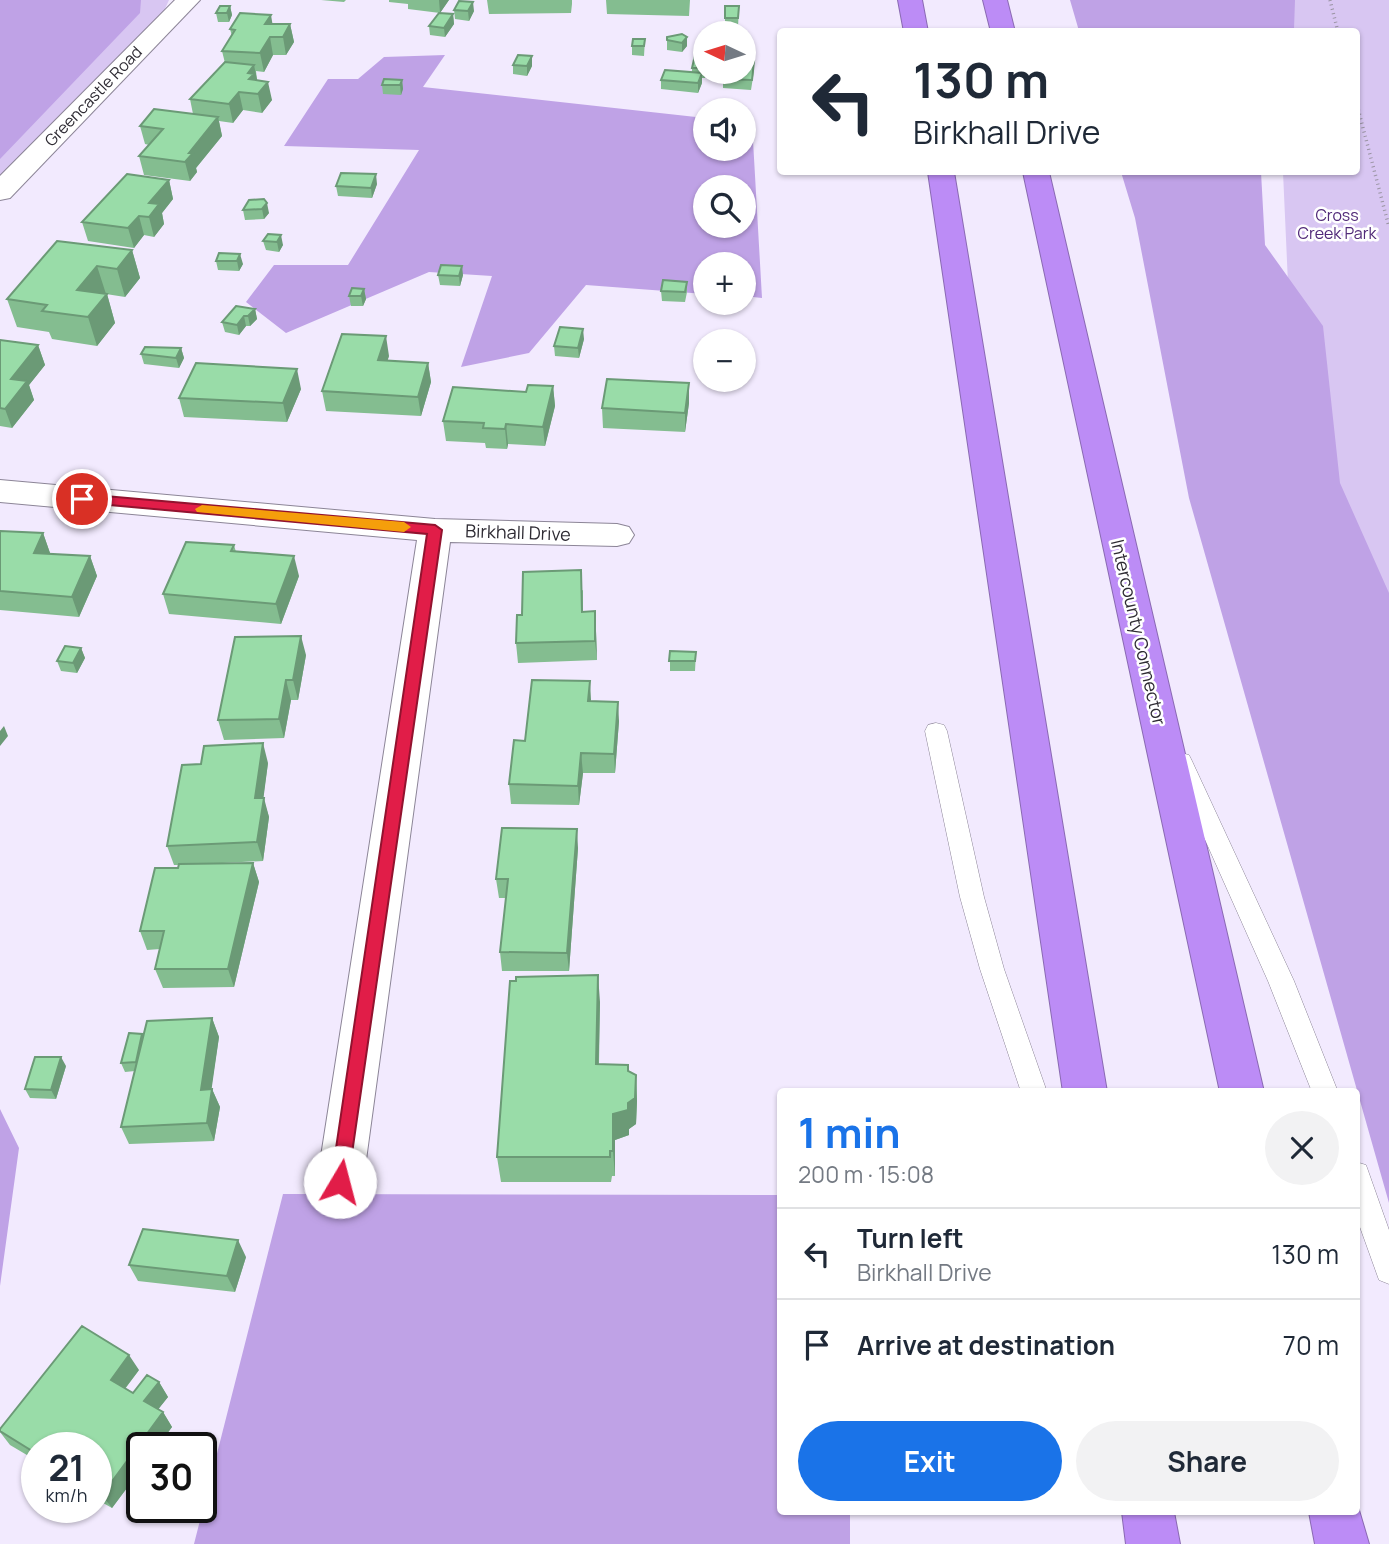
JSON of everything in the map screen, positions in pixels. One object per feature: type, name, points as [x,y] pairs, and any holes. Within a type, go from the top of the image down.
[{"type":"highway","points":[[910,0],[915,28]]},
{"type":"highway","points":[[995,0],[1002,28]]},
{"type":"highway","points":[[941,175],[1084,1088]]},
{"type":"highway","name":"Intercounty Connector","points":[[1037,175],[1241,1088]]},
{"type":"highway","points":[[1148,1515],[1153,1544]]},
{"type":"highway","points":[[1336,1515],[1342,1544]]},
{"type":"street","name":"Greencastle Road","points":[[0,192],[187,0]]},
{"type":"street","name":"Birkhall Drive","points":[[0,491],[435,530],[617,535]]},
{"type":"street","points":[[340,1182],[435,530]]},
{"type":"lane","points":[[1155,705],[1280,981],[1323,1088]]},
{"type":"lane","points":[[936,731],[972,897],[992,970],[1033,1088]]},
{"type":"lane","points":[[1360,1186],[1389,1271]]},
{"type":"path","points":[[1330,0],[1337,28]]},
{"type":"path","points":[[1360,116],[1389,226]]},
{"type":"green space","points":[[0,0],[169,0],[154,33],[0,192]]},
{"type":"green space","name":"Cross Creek Park","points":[[1274,0],[1389,0],[1389,1107],[1293,395],[1283,175],[1360,175],[1360,28],[1276,28]]},
{"type":"shaded area","points":[[0,0],[141,0],[140,13],[0,159]]},
{"type":"shaded area","points":[[1070,0],[1295,0],[1294,28],[1078,28]]},
{"type":"shaded area","points":[[445,55],[423,87],[693,117],[693,161],[754,161],[755,175],[693,175],[693,238],[756,238],[756,193],[762,298],[756,297],[756,252],[693,252],[693,293],[586,285],[529,353],[461,367],[492,276],[429,272],[286,333],[246,302],[274,265],[348,265],[419,150],[284,146],[328,79],[358,79],[384,57]]},
{"type":"shaded area","points":[[1122,175],[1261,175],[1265,245],[1323,326],[1340,483],[1389,593],[1389,1203],[1360,1101],[1360,1088],[1356,1088],[1189,498],[1135,218]]},
{"type":"shaded area","points":[[0,1109],[19,1148],[0,1286]]},
{"type":"shaded area","points":[[283,1194],[777,1195],[777,1515],[850,1515],[850,1544],[194,1544],[199,1523],[217,1523],[217,1454]]},
{"type":"building","points":[[459,1],[473,2],[468,11],[454,10]]},
{"type":"building","points":[[220,6],[230,6],[227,13],[216,13]]},
{"type":"building","points":[[725,6],[739,6],[738,18],[725,18]]},
{"type":"building","points":[[240,13],[271,15],[265,24],[290,24],[283,37],[270,37],[260,53],[222,51],[235,30],[230,29]]},
{"type":"building","points":[[439,13],[453,14],[444,28],[429,26]]},
{"type":"building","points":[[682,34],[687,37],[682,43],[667,40],[667,37]]},
{"type":"building","points":[[633,39],[645,39],[644,46],[632,46]]},
{"type":"building","points":[[518,55],[532,56],[527,66],[513,65]]},
{"type":"building","points":[[225,62],[254,65],[248,73],[254,74],[249,79],[268,82],[258,94],[239,92],[229,104],[190,99]]},
{"type":"building","points":[[665,70],[693,72],[693,83],[661,80]]},
{"type":"building","points":[[384,79],[402,80],[400,85],[382,85]]},
{"type":"building","points":[[154,109],[218,117],[185,162],[139,156],[163,129],[140,126]]},
{"type":"building","points":[[341,173],[376,174],[371,188],[336,186]]},
{"type":"building","points":[[127,174],[169,180],[149,203],[159,204],[149,217],[139,216],[128,228],[82,222]]},
{"type":"building","points":[[264,199],[267,203],[262,209],[243,210],[249,200]]},
{"type":"building","points":[[268,234],[281,235],[277,242],[263,241]]},
{"type":"building","points":[[57,241],[132,250],[117,269],[97,266],[77,290],[107,294],[88,317],[42,311],[47,305],[7,299]]},
{"type":"building","points":[[219,253],[240,254],[237,261],[216,261]]},
{"type":"building","points":[[441,265],[462,266],[459,276],[438,275]]},
{"type":"building","points":[[663,280],[687,282],[685,292],[661,291]]},
{"type":"building","points":[[352,288],[364,289],[361,296],[349,296]]},
{"type":"building","points":[[236,306],[255,309],[237,325],[222,322]]},
{"type":"building","points":[[560,327],[583,329],[578,348],[554,346]]},
{"type":"building","points":[[342,334],[386,336],[378,360],[428,363],[418,397],[322,391]]},
{"type":"building","points":[[0,340],[38,345],[11,379],[27,381],[5,409],[0,408]]},
{"type":"building","points":[[145,347],[181,348],[176,358],[141,354]]},
{"type":"building","points":[[196,363],[297,369],[283,403],[179,398]]},
{"type":"building","points":[[607,379],[689,383],[685,413],[602,408]]},
{"type":"building","points":[[528,385],[553,386],[543,427],[506,424],[505,429],[483,428],[484,423],[443,421],[453,387],[526,392]]},
{"type":"building","points":[[0,531],[43,533],[34,553],[90,556],[72,597],[0,591]]},
{"type":"building","points":[[186,542],[234,545],[231,551],[294,556],[276,604],[163,594]]},
{"type":"building","points":[[581,570],[582,612],[595,611],[595,641],[516,643],[517,615],[522,615],[523,572]]},
{"type":"building","points":[[301,636],[293,680],[286,680],[279,719],[218,720],[235,637]]},
{"type":"building","points":[[65,646],[81,648],[73,663],[57,661]]},
{"type":"building","points":[[670,651],[696,652],[695,661],[669,661]]},
{"type":"building","points":[[532,680],[590,681],[588,701],[618,702],[614,754],[581,753],[578,786],[509,784],[514,740],[525,741]]},
{"type":"building","points":[[263,743],[255,798],[264,798],[257,842],[167,846],[182,765],[201,764],[204,746]]},
{"type":"building","points":[[502,828],[577,829],[567,953],[500,952],[508,879],[496,879]]},
{"type":"building","points":[[253,863],[228,969],[155,969],[164,931],[140,931],[155,868],[178,868],[179,864]]},
{"type":"building","points":[[598,975],[596,1064],[628,1065],[628,1071],[636,1075],[635,1098],[628,1103],[628,1110],[613,1114],[613,1151],[610,1151],[610,1157],[497,1157],[510,981],[516,981],[516,977]]},
{"type":"building","points":[[212,1018],[201,1090],[212,1089],[207,1123],[121,1127],[147,1021]]},
{"type":"building","points":[[129,1033],[142,1034],[136,1062],[121,1063]]},
{"type":"building","points":[[35,1057],[61,1057],[51,1090],[25,1089]]},
{"type":"building","points":[[143,1229],[238,1240],[227,1276],[129,1265]]},
{"type":"building","points":[[82,1326],[129,1355],[111,1380],[133,1393],[147,1375],[159,1382],[144,1401],[163,1412],[148,1432],[126,1432],[126,1462],[112,1481],[112,1432],[21,1432],[21,1444],[0,1429]]},
{"type":"slow traffic","points":[[202,509],[404,527]]},
{"type":"route","points":[[82,499],[435,530],[340,1182]]}]
